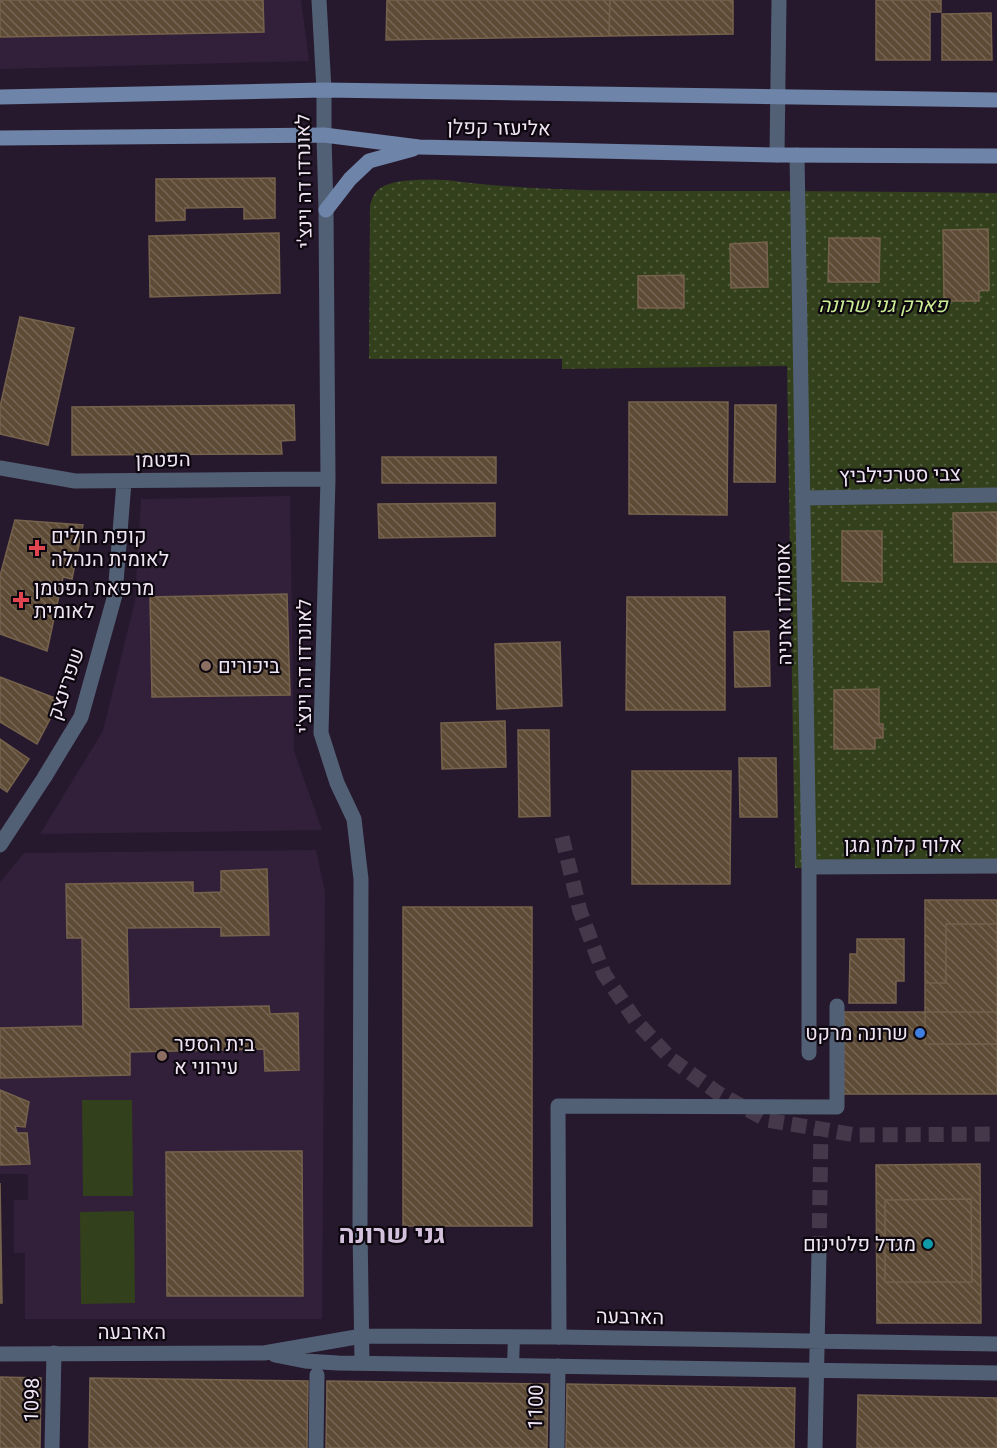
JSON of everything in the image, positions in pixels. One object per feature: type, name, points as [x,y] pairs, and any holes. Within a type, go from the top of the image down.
[{"type":"main road","name":"אליעזר קפלן","points":[[0,97],[324,90],[997,99]]},
{"type":"main road","name":"אליעזר קפלן","points":[[0,138],[324,135],[419,147],[777,155],[997,156]]},
{"type":"main road","points":[[327,210],[350,178],[369,161],[419,147]]},
{"type":"street","name":"לאונרדו דה וינצ'י","points":[[319,0],[327,210],[328,479],[321,733],[337,783],[354,819],[361,879],[362,1363]]},
{"type":"street","points":[[777,155],[779,0]]},
{"type":"street","name":"אוסוולדו ארניה","points":[[797,155],[809,867],[809,1053]]},
{"type":"street","name":"הפטמן","points":[[0,468],[75,482],[328,479]]},
{"type":"street","name":"שפרינצק","points":[[0,845],[81,717],[115,595],[124,482]]},
{"type":"street","name":"צבי סטרכילביץ","points":[[803,498],[997,495]]},
{"type":"street","name":"אלוף קלמן מגן","points":[[809,867],[997,866]]},
{"type":"street","points":[[559,1337],[558,1106],[837,1107],[837,1006]]},
{"type":"street","points":[[815,1448],[819,1251]]},
{"type":"street","name":"הארבעה","points":[[0,1354],[264,1353],[362,1336],[997,1344]]},
{"type":"street","name":"1098","points":[[52,1448],[54,1353]]},
{"type":"street","name":"הארבעה","points":[[264,1353],[305,1361],[362,1363],[997,1373]]},
{"type":"street","name":"1100","points":[[557,1448],[558,1366]]},
{"type":"street","points":[[316,1448],[317,1376]]},
{"type":"lane","points":[[513,1365],[514,1337]]},
{"type":"shaded area","points":[[0,0],[301,0],[309,61],[0,69]]},
{"type":"shaded area","name":"ביכורים","points":[[290,496],[294,751],[322,830],[40,834],[103,731],[135,601],[141,499]]},
{"type":"shaded area","name":"בית הספר עירוני א","points":[[316,850],[325,892],[322,1319],[25,1319],[25,1253],[14,1253],[14,1200],[28,1200],[28,1174],[0,1174],[0,882],[24,853]]},
{"type":"green space","name":"פארק גני שרונה","points":[[419,180],[446,180],[520,187],[594,190],[997,193],[997,868],[795,868],[787,366],[562,369],[562,359],[369,359],[370,205],[373,197],[382,187],[389,184]]},
{"type":"green space","points":[[82,1100],[132,1100],[133,1196],[83,1196]]},
{"type":"green space","points":[[134,1211],[135,1303],[81,1304],[80,1212]]},
{"type":"building","points":[[0,0],[263,0],[264,32],[0,37]]},
{"type":"building","points":[[387,0],[610,0],[609,36],[386,40]]},
{"type":"building","points":[[610,0],[733,0],[733,34],[609,36]]},
{"type":"building","points":[[876,0],[941,0],[941,12],[930,12],[930,60],[876,60]]},
{"type":"building","points":[[991,13],[992,60],[942,60],[942,14]]},
{"type":"building","points":[[275,178],[275,218],[244,219],[244,207],[185,208],[185,220],[156,221],[156,179]]},
{"type":"building","points":[[988,229],[989,290],[979,291],[979,301],[944,301],[943,230]]},
{"type":"building","points":[[279,233],[280,293],[150,297],[149,236]]},
{"type":"building","points":[[829,238],[880,238],[879,282],[828,282]]},
{"type":"building","points":[[767,242],[768,287],[731,288],[730,244]]},
{"type":"building","points":[[684,275],[684,308],[638,308],[638,276]]},
{"type":"building","points":[[20,317],[74,328],[48,445],[0,434],[0,407]]},
{"type":"building","points":[[629,402],[728,402],[727,515],[629,514]]},
{"type":"building","points":[[294,405],[295,440],[281,441],[282,454],[72,455],[72,407]]},
{"type":"building","points":[[735,405],[776,405],[775,482],[734,482]]},
{"type":"building","points":[[382,457],[496,457],[496,483],[382,483]]},
{"type":"building","points":[[495,503],[495,536],[379,538],[378,504]]},
{"type":"building","points":[[997,512],[997,562],[954,562],[953,513]]},
{"type":"building","points":[[15,520],[83,525],[72,579],[63,577],[47,651],[0,634],[0,576]]},
{"type":"building","points":[[842,531],[882,531],[882,582],[842,581]]},
{"type":"building","points":[[287,594],[290,695],[152,697],[150,597]]},
{"type":"building","points":[[627,597],[725,597],[725,710],[626,710]]},
{"type":"building","points":[[769,631],[770,686],[735,687],[734,632]]},
{"type":"building","points":[[560,642],[562,706],[497,709],[495,644]]},
{"type":"building","points":[[0,677],[60,700],[37,744],[0,722]]},
{"type":"building","points":[[879,689],[879,724],[883,724],[883,738],[875,738],[875,749],[834,749],[834,690]]},
{"type":"building","points":[[505,721],[506,767],[442,769],[441,723]]},
{"type":"building","points":[[518,730],[549,730],[550,816],[519,817]]},
{"type":"building","points":[[0,739],[29,759],[7,792],[0,787]]},
{"type":"building","points":[[739,758],[776,758],[777,817],[740,817]]},
{"type":"building","points":[[632,771],[731,771],[730,884],[632,884]]},
{"type":"building","points":[[267,869],[269,935],[221,936],[221,927],[127,928],[129,1009],[269,1006],[270,1014],[298,1013],[299,1070],[265,1071],[264,1049],[130,1052],[130,1075],[0,1078],[0,1028],[83,1026],[82,938],[67,938],[66,884],[193,882],[193,893],[221,892],[221,871]]},
{"type":"building","points":[[925,900],[997,900],[997,1044],[925,1044]]},
{"type":"building","points":[[403,907],[532,907],[532,1226],[403,1226]]},
{"type":"building","points":[[946,924],[997,924],[997,1012],[925,1012],[925,983],[946,983]]},
{"type":"building","points":[[857,939],[904,939],[904,981],[896,981],[896,1003],[849,1003],[850,954],[857,954]]},
{"type":"building","name":"שרונה מרקט","points":[[844,1012],[997,1012],[997,1094],[843,1094]]},
{"type":"building","points":[[0,1090],[29,1102],[25,1127],[15,1126],[17,1133],[27,1133],[30,1164],[0,1165]]},
{"type":"building","points":[[302,1151],[303,1296],[167,1296],[166,1152]]},
{"type":"building","name":"מגדל פלטינום","points":[[980,1164],[981,1323],[877,1323],[876,1165]]},
{"type":"building","points":[[0,1183],[2,1303],[0,1303]]},
{"type":"building","points":[[971,1199],[972,1282],[885,1282],[885,1200]]},
{"type":"building","points":[[0,1377],[41,1378],[40,1448],[0,1448]]},
{"type":"building","points":[[90,1378],[308,1381],[307,1448],[89,1448]]},
{"type":"building","points":[[327,1381],[548,1384],[547,1448],[326,1448]]},
{"type":"building","points":[[567,1384],[795,1388],[794,1448],[566,1448]]},
{"type":"building","points":[[858,1395],[997,1398],[997,1448],[857,1448]]},
{"type":"tunnel","points":[[562,837],[580,911],[604,974],[636,1021],[671,1059],[718,1093],[767,1120],[856,1135],[997,1134]]},
{"type":"tunnel","points":[[819,1251],[821,1129]]},
{"type":"place","name":"קופת חולים לאומית הנהלה","points":[[37,548]]},
{"type":"place","name":"מרפאת הפטמן לאומית","points":[[21,600]]},
{"type":"place","name":"ביכורים","points":[[206,666]]},
{"type":"place","name":"שרונה מרקט","points":[[920,1033]]},
{"type":"place","name":"בית הספר עירוני א","points":[[162,1056]]},
{"type":"place","name":"מגדל פלטינום","points":[[928,1244]]},
{"type":"district","name":"גני שרונה","points":[[392,1235]]}]
